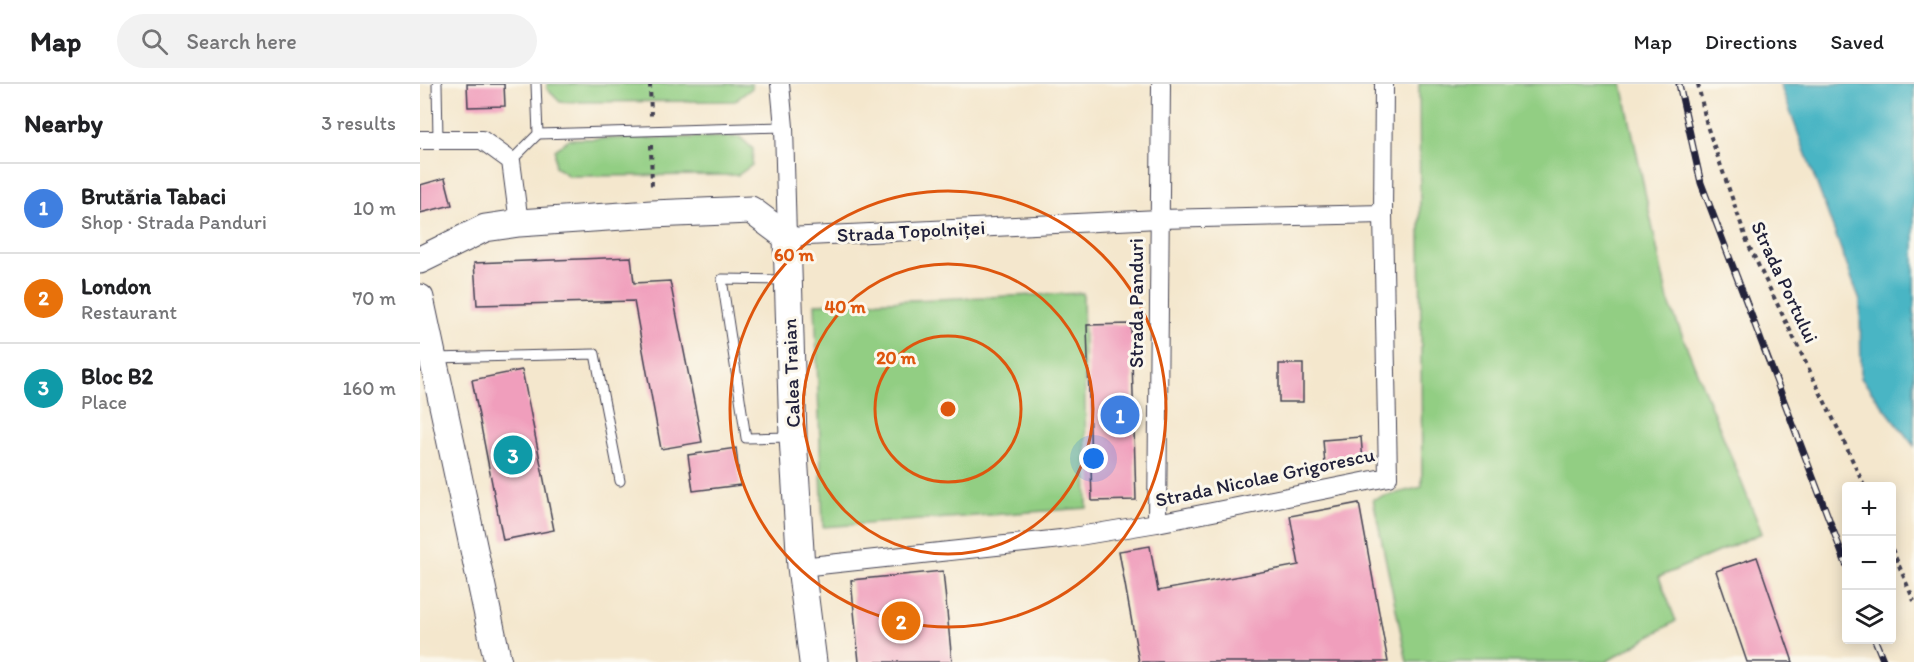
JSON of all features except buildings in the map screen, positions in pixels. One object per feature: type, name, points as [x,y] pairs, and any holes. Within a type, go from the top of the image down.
[{"type":"street","name":"Calea Traian","points":[[780,84],[784,127],[793,437],[801,567],[813,662]]},
{"type":"street","name":"Strada Panduri","points":[[1158,523],[1161,84]]},
{"type":"street","name":"Strada Nicolae Grigorescu","points":[[801,567],[1061,539],[1158,523],[1388,477],[1383,214],[1384,84]]},
{"type":"street","points":[[429,140],[482,140],[511,161],[519,223]]},
{"type":"street","points":[[420,260],[485,228],[519,223],[652,214],[751,210],[788,237]]},
{"type":"street","name":"Strada Topolniței","points":[[788,237],[1159,219],[1383,214]]},
{"type":"street","points":[[420,298],[498,662]]},
{"type":"lane","points":[[429,140],[437,84]]},
{"type":"lane","points":[[536,84],[538,134]]},
{"type":"lane","points":[[511,161],[538,134],[784,127]]},
{"type":"lane","points":[[789,280],[722,279],[746,438],[793,437]]},
{"type":"lane","points":[[432,358],[595,354],[620,481]]},
{"type":"path","name":"Strada Portului","points":[[1698,84],[1707,126],[1748,244],[1862,482]]},
{"type":"path","points":[[1896,558],[1914,601]]},
{"type":"green space","points":[[547,84],[752,84],[752,88],[735,101],[560,102],[547,89]]},
{"type":"green space","points":[[1419,84],[1622,84],[1668,300],[1762,533],[1659,577],[1676,621],[1606,662],[1407,662],[1373,499],[1422,487]]},
{"type":"green space","points":[[740,137],[753,149],[752,165],[738,175],[569,176],[555,167],[555,150],[569,139]]},
{"type":"green space","points":[[1083,293],[1087,508],[823,527],[815,304]]},
{"type":"water","points":[[1780,84],[1914,84],[1914,446],[1861,378],[1860,301]]},
{"type":"railway","points":[[1679,84],[1701,183],[1842,553]]},
{"type":"railway","points":[[1877,644],[1884,662]]},
{"type":"place","name":"Brutăria Tabaci","points":[[1120,415]]},
{"type":"place","name":"Bloc B2","points":[[513,455]]},
{"type":"place","name":"London","points":[[901,621]]}]
